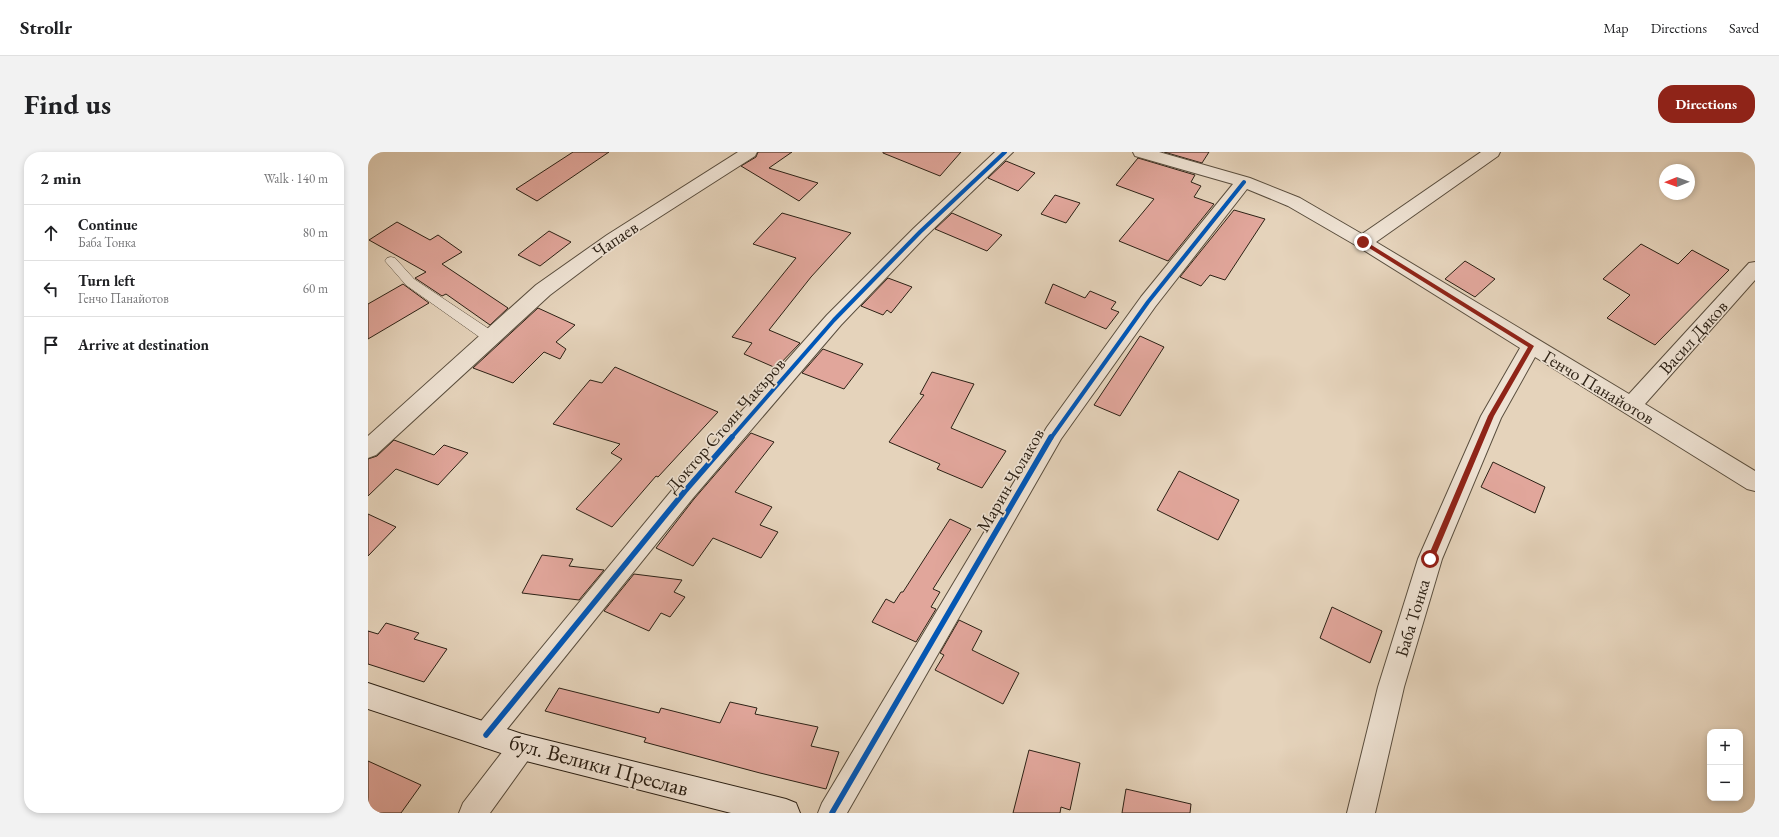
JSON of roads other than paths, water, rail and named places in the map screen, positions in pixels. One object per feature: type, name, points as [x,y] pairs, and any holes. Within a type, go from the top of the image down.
[{"type":"street","name":"Чапаев","points":[[368,449],[543,290],[607,244],[749,152]]},
{"type":"street","name":"Доктор Стоян Чакъров","points":[[486,735],[685,491],[834,320],[920,232],[1005,152]]},
{"type":"street","name":"Генчо Панайотов","points":[[1141,152],[1244,182],[1294,202],[1363,242],[1755,482]]},
{"type":"street","points":[[1363,242],[1492,152]]},
{"type":"street","name":"Марин Чолаков","points":[[832,813],[1054,432],[1148,302],[1244,182]]},
{"type":"street","name":"Васил Дяков","points":[[1631,406],[1755,268]]},
{"type":"street","name":"Баба Тонка","points":[[1361,813],[1391,687],[1430,559],[1491,416],[1531,346]]},
{"type":"street","name":"бул. Велики Преслав","points":[[368,696],[522,747],[786,813]]},
{"type":"street","points":[[473,813],[522,747]]},
{"type":"lane","points":[[391,261],[410,282],[490,338]]}]
